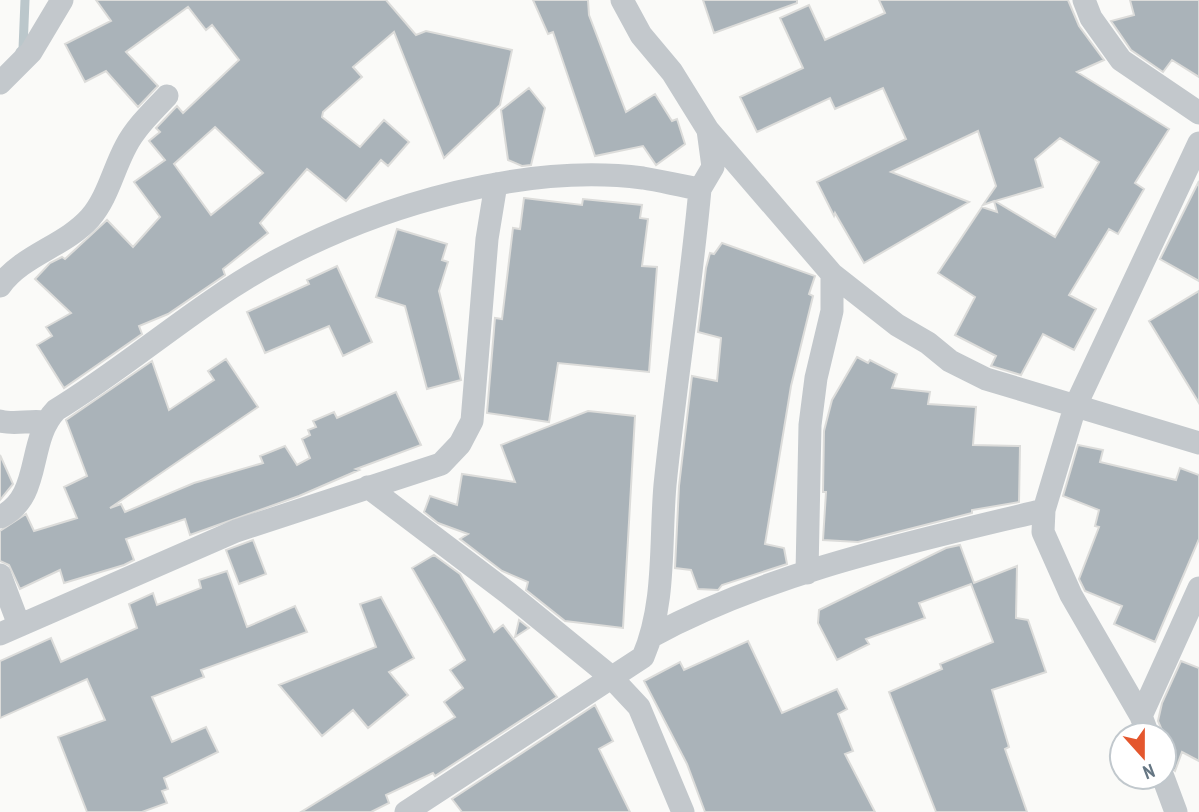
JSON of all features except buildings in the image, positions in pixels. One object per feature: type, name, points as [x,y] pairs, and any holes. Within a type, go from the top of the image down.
[{"type":"street","points":[[0,83],[31,52],[62,0]]},
{"type":"street","points":[[622,0],[641,35],[672,72],[708,130],[832,274],[897,326],[928,343],[950,361],[985,379],[1199,443]]},
{"type":"street","points":[[1084,0],[1091,18],[1121,60],[1199,113]]},
{"type":"street","points":[[0,286],[34,255],[78,230],[93,215],[105,197],[126,146],[166,96]]},
{"type":"street","points":[[406,812],[610,676],[643,657],[652,636],[658,600],[666,484],[701,189],[713,167],[708,130]]},
{"type":"street","points":[[1141,721],[1071,595],[1043,532],[1044,510],[1075,407],[1199,143]]},
{"type":"street","points":[[0,517],[13,511],[26,496],[44,422],[56,410],[157,338],[281,259],[404,209],[496,184],[582,176],[642,178],[701,189]]},
{"type":"street","points":[[0,575],[10,629],[236,531],[441,464],[460,444],[471,421],[487,239],[496,184]]},
{"type":"street","points":[[807,573],[810,425],[816,378],[832,311],[832,274]]},
{"type":"street","points":[[0,421],[9,424],[29,420],[44,422]]},
{"type":"street","points":[[368,487],[508,593],[610,676],[639,707],[683,812]]},
{"type":"street","points":[[652,636],[702,609],[807,573],[901,545],[1044,510]]},
{"type":"street","points":[[1146,721],[1199,588]]},
{"type":"street","points":[[1168,791],[1176,812]]},
{"type":"waterway","points":[[20,52],[23,49],[25,0]]}]
